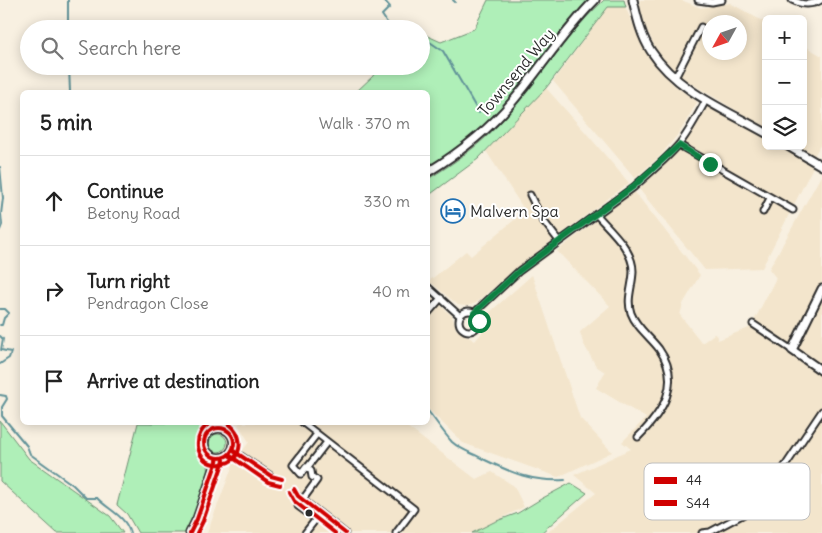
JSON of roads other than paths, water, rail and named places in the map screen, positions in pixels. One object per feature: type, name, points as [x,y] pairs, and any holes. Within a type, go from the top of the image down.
[{"type":"main road","name":"Townsend Way","points":[[430,171],[478,136],[512,103],[573,23],[595,0]]},
{"type":"main road","points":[[633,0],[640,28],[650,49],[660,62],[673,75],[706,100],[762,131]]},
{"type":"main road","points":[[795,150],[822,166]]},
{"type":"main road","points":[[822,289],[792,350],[822,371]]},
{"type":"main road","points":[[221,425],[232,435],[234,442],[232,450],[226,457],[218,458],[210,456],[206,452],[204,443],[210,430],[221,425]]},
{"type":"main road","points":[[190,533],[197,519],[218,458]]},
{"type":"street","points":[[698,0],[712,2],[722,0]]},
{"type":"street","points":[[792,0],[808,5],[821,0]]},
{"type":"street","points":[[673,75],[677,74],[701,27]]},
{"type":"street","points":[[474,313],[519,271],[634,186],[679,145],[706,100]]},
{"type":"street","points":[[679,145],[793,210]]},
{"type":"street","points":[[530,195],[542,218],[559,241]]},
{"type":"street","points":[[763,212],[770,198]]},
{"type":"street","points":[[596,214],[628,252],[632,261],[633,271],[628,302],[631,313],[636,322],[660,350],[668,371],[669,391],[662,409],[638,437]]},
{"type":"street","points":[[430,288],[460,316]]},
{"type":"street","points":[[430,311],[441,298]]},
{"type":"street","points":[[464,312],[474,313],[479,321],[476,329],[471,331],[464,330],[461,327],[460,316],[464,312]]},
{"type":"street","points":[[753,324],[792,350]]},
{"type":"street","points":[[787,463],[822,411]]},
{"type":"street","points":[[306,425],[414,509],[396,533]]},
{"type":"street","points":[[317,434],[293,465],[301,474],[308,468],[327,442]]},
{"type":"street","points":[[232,450],[271,476]]},
{"type":"street","points":[[305,533],[316,519],[298,506],[300,498],[317,480],[312,477],[311,470],[308,468]]},
{"type":"street","points":[[300,498],[345,533]]},
{"type":"street","points":[[702,533],[710,532],[733,520]]},
{"type":"waterway","points":[[68,0],[68,20]]},
{"type":"waterway","points":[[384,0],[390,7],[382,15],[385,20]]},
{"type":"waterway","points":[[430,42],[443,51],[479,113]]},
{"type":"waterway","points":[[69,75],[70,90]]},
{"type":"waterway","points":[[0,167],[3,198],[2,225],[0,230]]},
{"type":"waterway","points":[[0,309],[5,309],[9,313],[4,318],[2,325],[0,325]]},
{"type":"waterway","points":[[0,336],[3,339],[1,350],[11,352],[9,358],[0,364]]},
{"type":"waterway","points":[[0,395],[6,396],[7,399],[2,407],[2,416],[27,446],[30,454],[73,485],[86,498],[97,498],[125,522],[130,533]]},
{"type":"waterway","points":[[430,414],[452,442],[463,449],[523,476],[542,480],[565,480]]},
{"type":"place","name":"Malvern Spa","points":[[453,211]]}]
